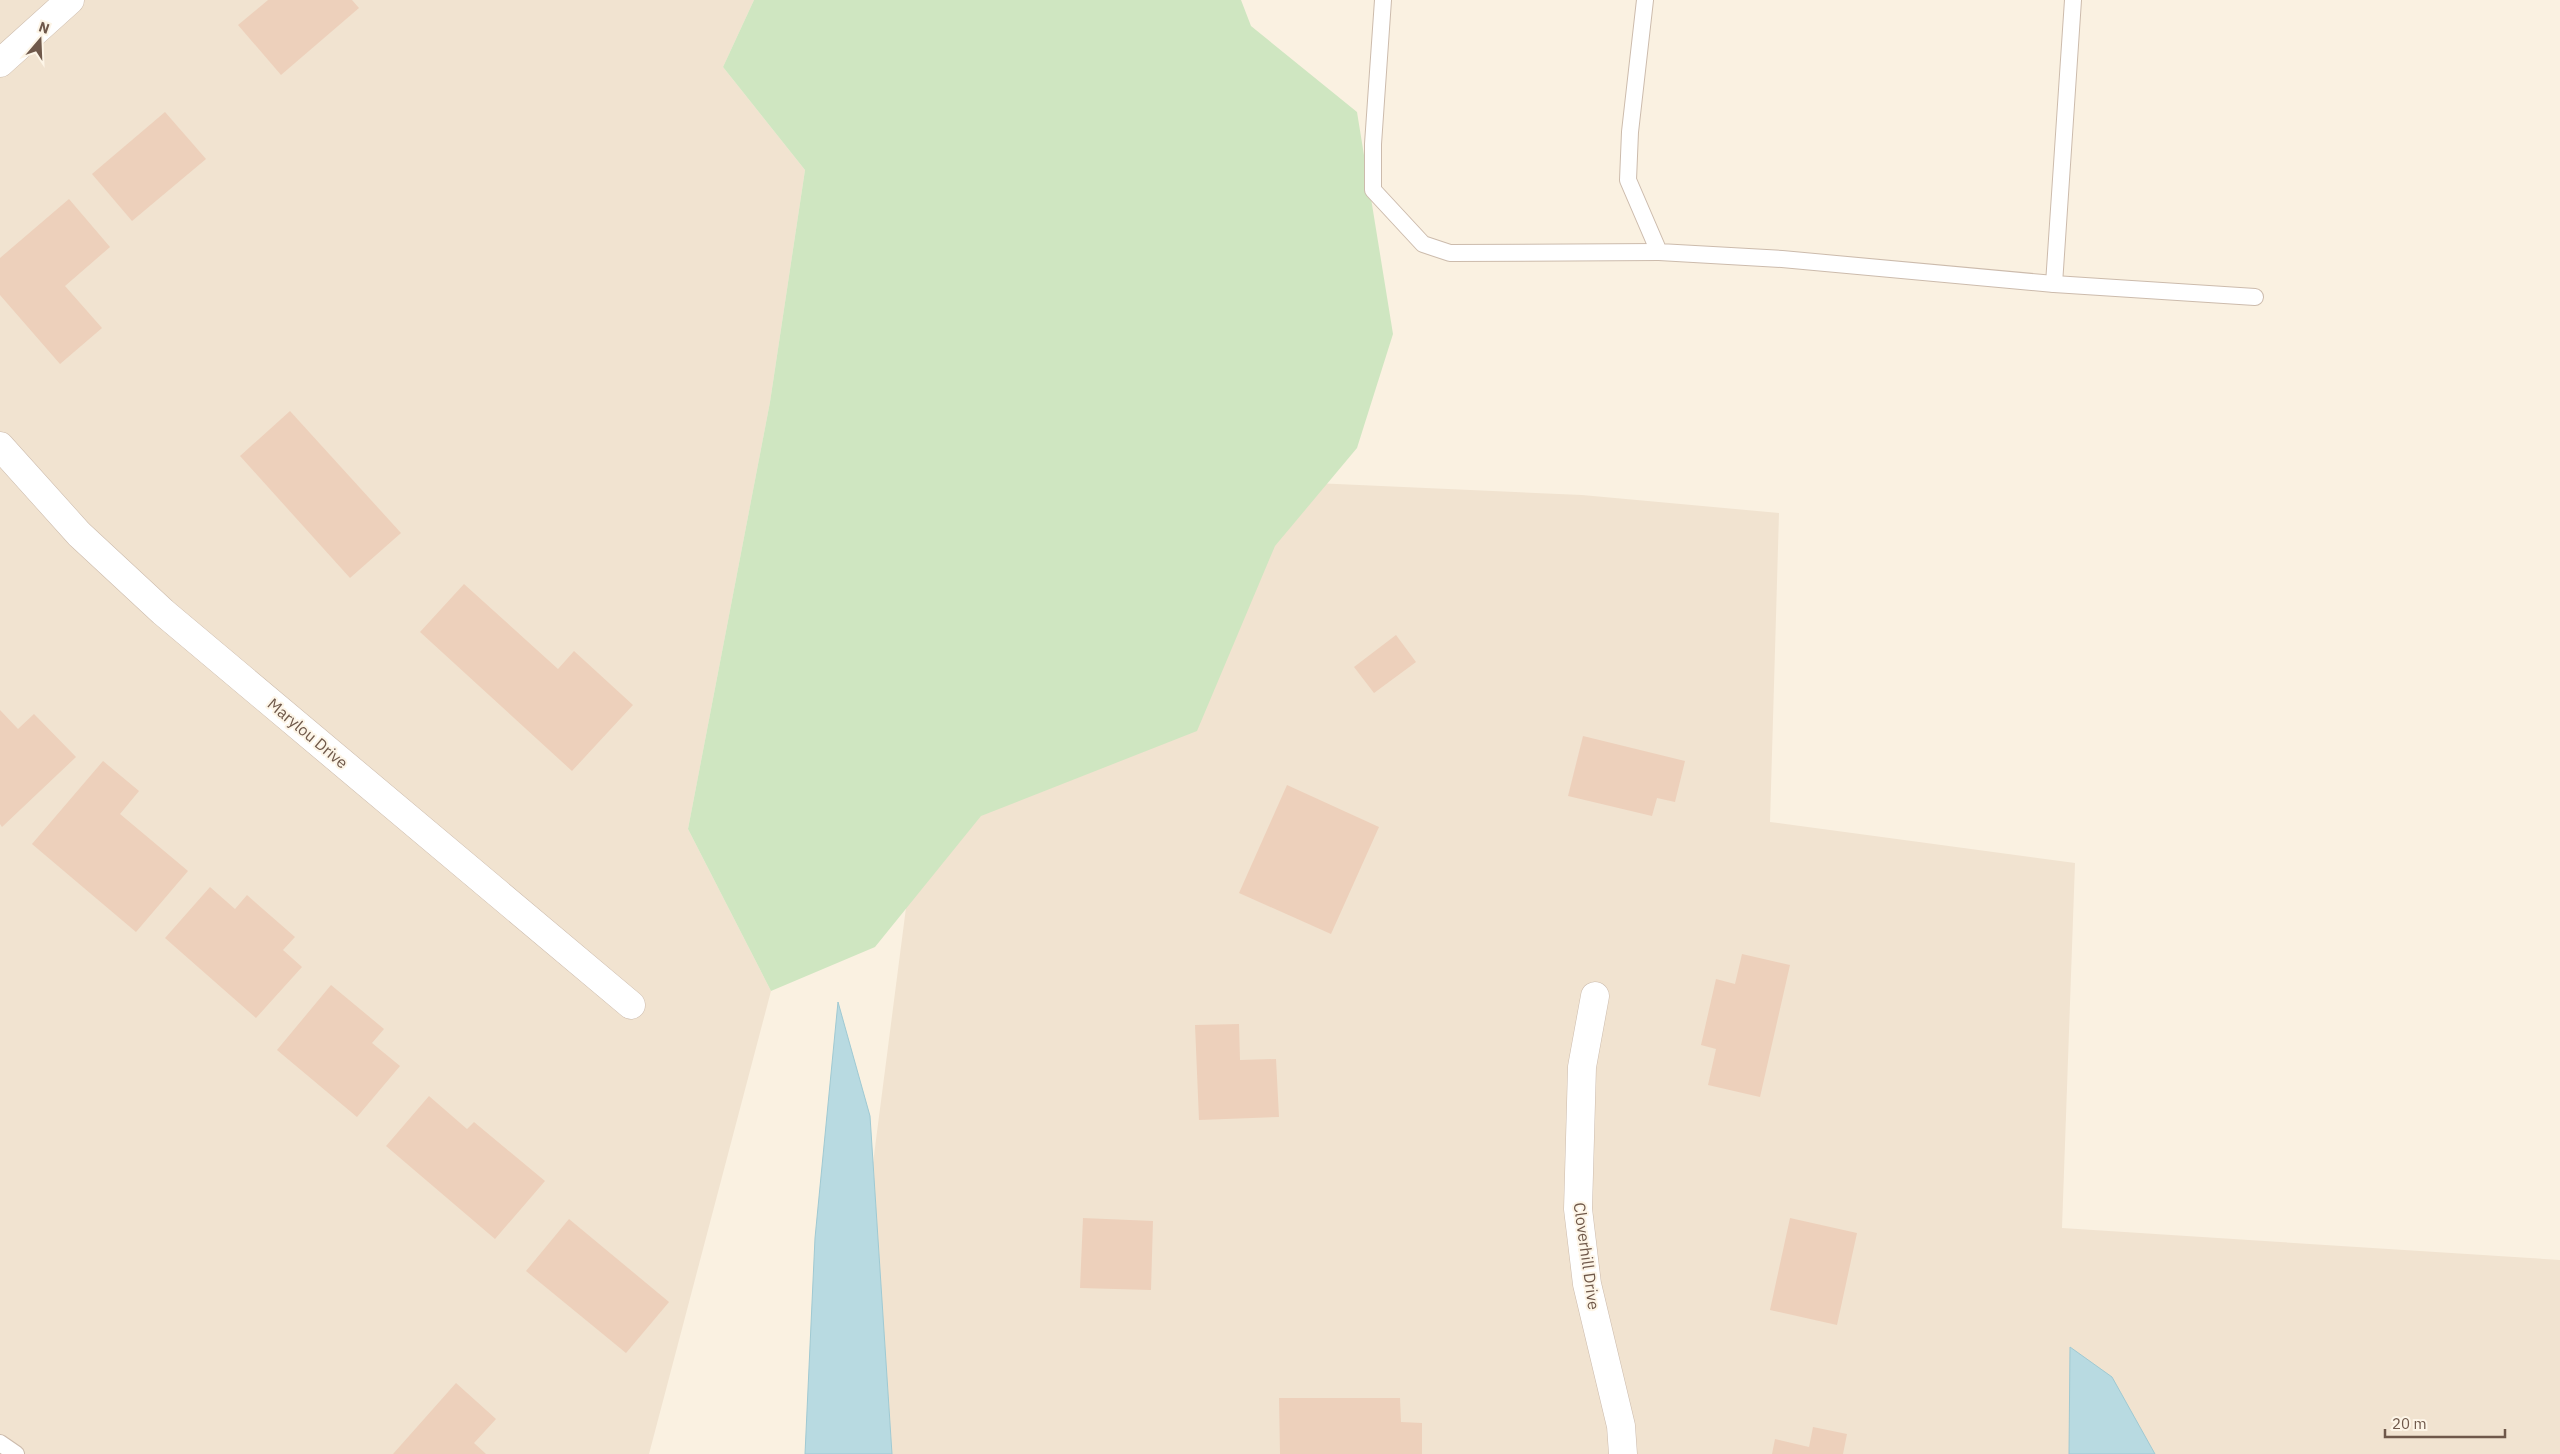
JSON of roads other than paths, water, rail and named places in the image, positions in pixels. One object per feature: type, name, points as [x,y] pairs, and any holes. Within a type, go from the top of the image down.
[{"type":"street","points":[[0,64],[70,0]]},
{"type":"street","name":"Marylou Drive","points":[[0,446],[79,534],[163,612],[631,1005]]},
{"type":"street","name":"Cloverhill Drive","points":[[1595,996],[1582,1067],[1578,1209],[1587,1284],[1621,1426],[1623,1454]]},
{"type":"lane","points":[[1383,0],[1373,144],[1373,190],[1423,244],[1450,253],[1659,252],[1782,259],[2054,284],[2255,297]]},
{"type":"lane","points":[[1645,0],[1630,132],[1628,180],[1659,252]]},
{"type":"lane","points":[[2054,284],[2073,0]]},
{"type":"lane","points":[[0,1443],[16,1454]]},
{"type":"water","points":[[838,1002],[870,1116],[892,1454],[805,1454],[815,1238]]},
{"type":"water","points":[[2070,1347],[2112,1377],[2155,1454],[2069,1454]]}]
